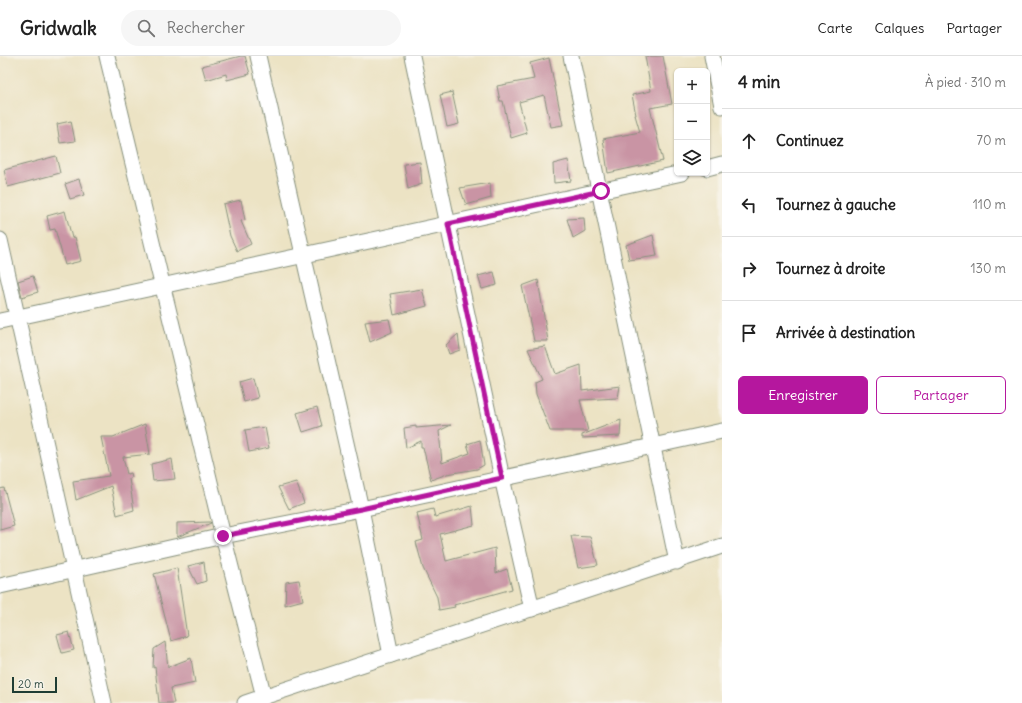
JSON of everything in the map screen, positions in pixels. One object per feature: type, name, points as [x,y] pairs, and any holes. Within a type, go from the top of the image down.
[{"type":"street","points":[[107,56],[223,536],[264,697]]},
{"type":"street","points":[[258,56],[361,509],[391,655]]},
{"type":"street","points":[[412,56],[502,478],[532,608]]},
{"type":"street","points":[[571,56],[601,191],[678,562]]},
{"type":"street","points":[[712,56],[722,106]]},
{"type":"street","points":[[710,167],[722,164]]},
{"type":"street","points":[[0,321],[674,175]]},
{"type":"street","points":[[0,240],[104,703]]},
{"type":"street","points":[[0,586],[223,536],[361,509],[722,431]]},
{"type":"street","points":[[244,703],[532,608],[678,562],[722,546]]},
{"type":"building","points":[[245,56],[250,74],[227,80],[226,74],[206,80],[202,66]]},
{"type":"building","points":[[645,56],[663,56],[672,104],[650,108],[663,161],[608,173],[603,139],[640,132],[635,115],[632,95],[651,91]]},
{"type":"building","points":[[549,58],[563,125],[551,127],[544,95],[519,102],[527,133],[511,138],[503,101],[500,101],[497,86],[534,79],[530,63]]},
{"type":"building","points":[[452,92],[459,124],[447,127],[440,95]]},
{"type":"building","points":[[71,121],[75,141],[60,143],[57,124]]},
{"type":"building","points":[[56,156],[60,173],[8,187],[4,170]]},
{"type":"building","points":[[568,160],[571,181],[554,183],[553,164]]},
{"type":"building","points":[[420,162],[422,184],[408,189],[404,164]]},
{"type":"building","points":[[79,179],[84,195],[70,199],[65,184]]},
{"type":"building","points":[[490,183],[491,198],[466,205],[460,188]]},
{"type":"building","points":[[241,200],[245,220],[241,221],[251,244],[237,251],[230,236],[223,204]]},
{"type":"building","points":[[65,211],[72,238],[75,237],[81,261],[65,265],[55,229],[50,230],[47,216]]},
{"type":"building","points":[[584,218],[585,231],[573,238],[567,219]]},
{"type":"building","points":[[653,235],[657,256],[629,260],[626,245]]},
{"type":"building","points":[[494,272],[497,285],[482,289],[478,276]]},
{"type":"building","points":[[33,276],[38,292],[22,297],[18,281]]},
{"type":"building","points":[[538,280],[548,341],[534,341],[522,286]]},
{"type":"building","points":[[422,289],[427,306],[394,315],[390,294]]},
{"type":"building","points":[[389,319],[392,332],[370,342],[365,322]]},
{"type":"building","points":[[458,334],[460,350],[449,354],[446,345]]},
{"type":"building","points":[[545,346],[555,374],[581,365],[582,391],[620,386],[618,398],[580,400],[588,431],[550,431],[536,394],[535,382],[542,379],[528,349]]},
{"type":"building","points":[[253,378],[258,398],[244,402],[239,382]]},
{"type":"building","points":[[317,407],[322,426],[303,432],[297,413]]},
{"type":"building","points":[[621,420],[620,436],[582,438],[582,435]]},
{"type":"building","points":[[145,424],[150,454],[123,457],[127,474],[131,473],[132,477],[129,479],[134,510],[117,515],[111,486],[76,500],[73,481],[109,476],[101,437],[113,437]]},
{"type":"building","points":[[451,425],[439,431],[442,463],[470,453],[467,444],[480,440],[484,465],[477,469],[447,474],[431,480],[423,447],[421,447],[421,441],[406,448],[404,428],[416,426],[416,428]]},
{"type":"building","points":[[265,427],[269,448],[249,452],[245,430]]},
{"type":"building","points":[[172,459],[175,479],[153,481],[151,464]]},
{"type":"building","points":[[296,482],[304,503],[289,509],[278,487]]},
{"type":"building","points":[[4,488],[14,526],[0,530],[0,489]]},
{"type":"building","points":[[472,506],[474,525],[440,534],[446,561],[495,548],[496,573],[507,569],[512,589],[454,605],[455,607],[439,610],[437,597],[423,568],[416,542],[423,540],[417,513],[433,509],[435,517]]},
{"type":"building","points":[[177,523],[211,523],[177,537]]},
{"type":"building","points":[[571,536],[590,537],[598,565],[578,568]]},
{"type":"building","points":[[204,562],[206,581],[197,584],[188,566]]},
{"type":"building","points":[[177,568],[187,636],[171,641],[154,574]]},
{"type":"building","points":[[299,580],[303,600],[285,605],[286,582]]},
{"type":"building","points":[[69,632],[74,650],[62,653],[57,635]]},
{"type":"building","points":[[165,642],[168,667],[191,658],[195,683],[171,688],[174,703],[159,703],[155,667],[153,668],[154,649]]},
{"type":"route","points":[[223,536],[361,509],[502,478],[448,224],[601,191]]}]
